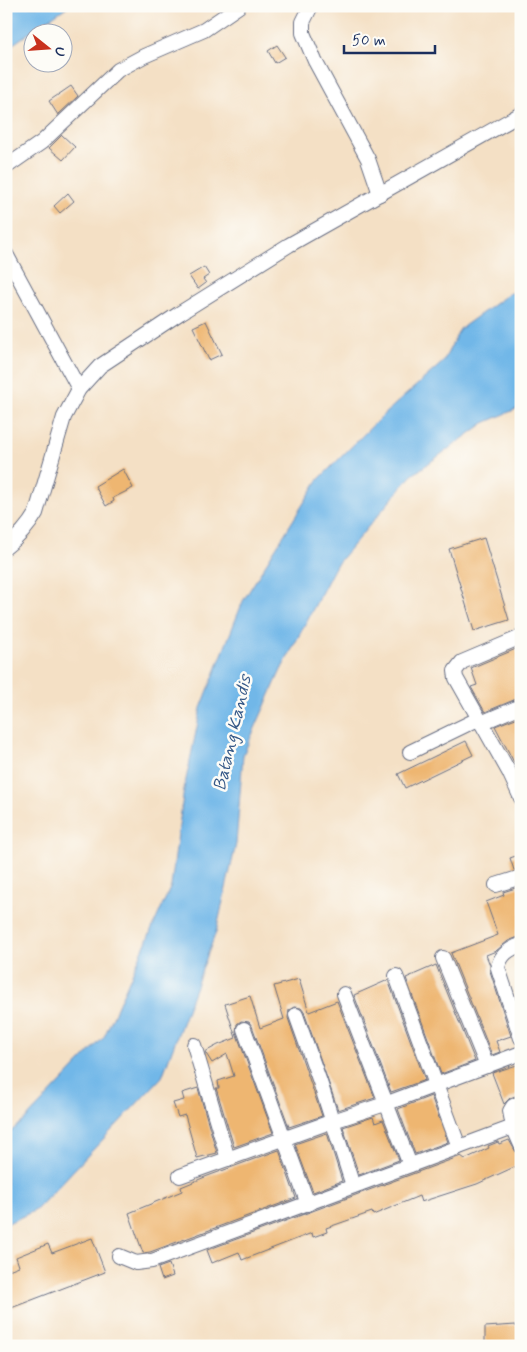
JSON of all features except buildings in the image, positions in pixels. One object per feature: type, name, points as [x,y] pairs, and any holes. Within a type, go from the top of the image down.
[{"type":"street","points":[[6,167],[42,142],[118,70],[144,56],[204,30],[239,6]]},
{"type":"street","points":[[311,6],[303,22],[303,34],[315,61],[368,159],[380,194]]},
{"type":"street","points":[[6,546],[24,532],[36,512],[64,417],[78,389],[100,366],[120,351],[290,244],[521,114]]},
{"type":"street","points":[[6,254],[78,389]]},
{"type":"street","points":[[521,637],[462,662],[455,671],[456,678],[480,721],[515,770],[521,798]]},
{"type":"street","points":[[410,752],[480,721],[521,706]]},
{"type":"street","points":[[496,885],[521,877]]},
{"type":"street","points":[[521,945],[503,954],[498,968],[521,1038]]},
{"type":"street","points":[[442,958],[487,1066]]},
{"type":"street","points":[[396,976],[459,1147]]},
{"type":"street","points":[[344,994],[410,1165]]},
{"type":"street","points":[[296,1015],[333,1121],[353,1186]]},
{"type":"street","points":[[244,1029],[308,1204]]},
{"type":"street","points":[[194,1045],[228,1159]]},
{"type":"street","points":[[180,1176],[385,1104],[521,1053]]},
{"type":"street","points":[[521,1103],[511,1108],[510,1116],[521,1145]]},
{"type":"street","points":[[119,1256],[136,1263],[152,1261],[513,1128]]},
{"type":"water","points":[[6,6],[68,6],[45,22],[22,22],[22,38],[6,49]]},
{"type":"water","name":"Batang Kandis","points":[[510,293],[521,293],[521,407],[484,423],[411,476],[336,565],[281,670],[243,755],[236,844],[216,932],[162,1077],[36,1210],[6,1224],[6,1135],[24,1121],[104,1037],[171,886],[184,789],[201,708],[243,601],[318,480],[383,415],[443,362],[460,329]]}]
